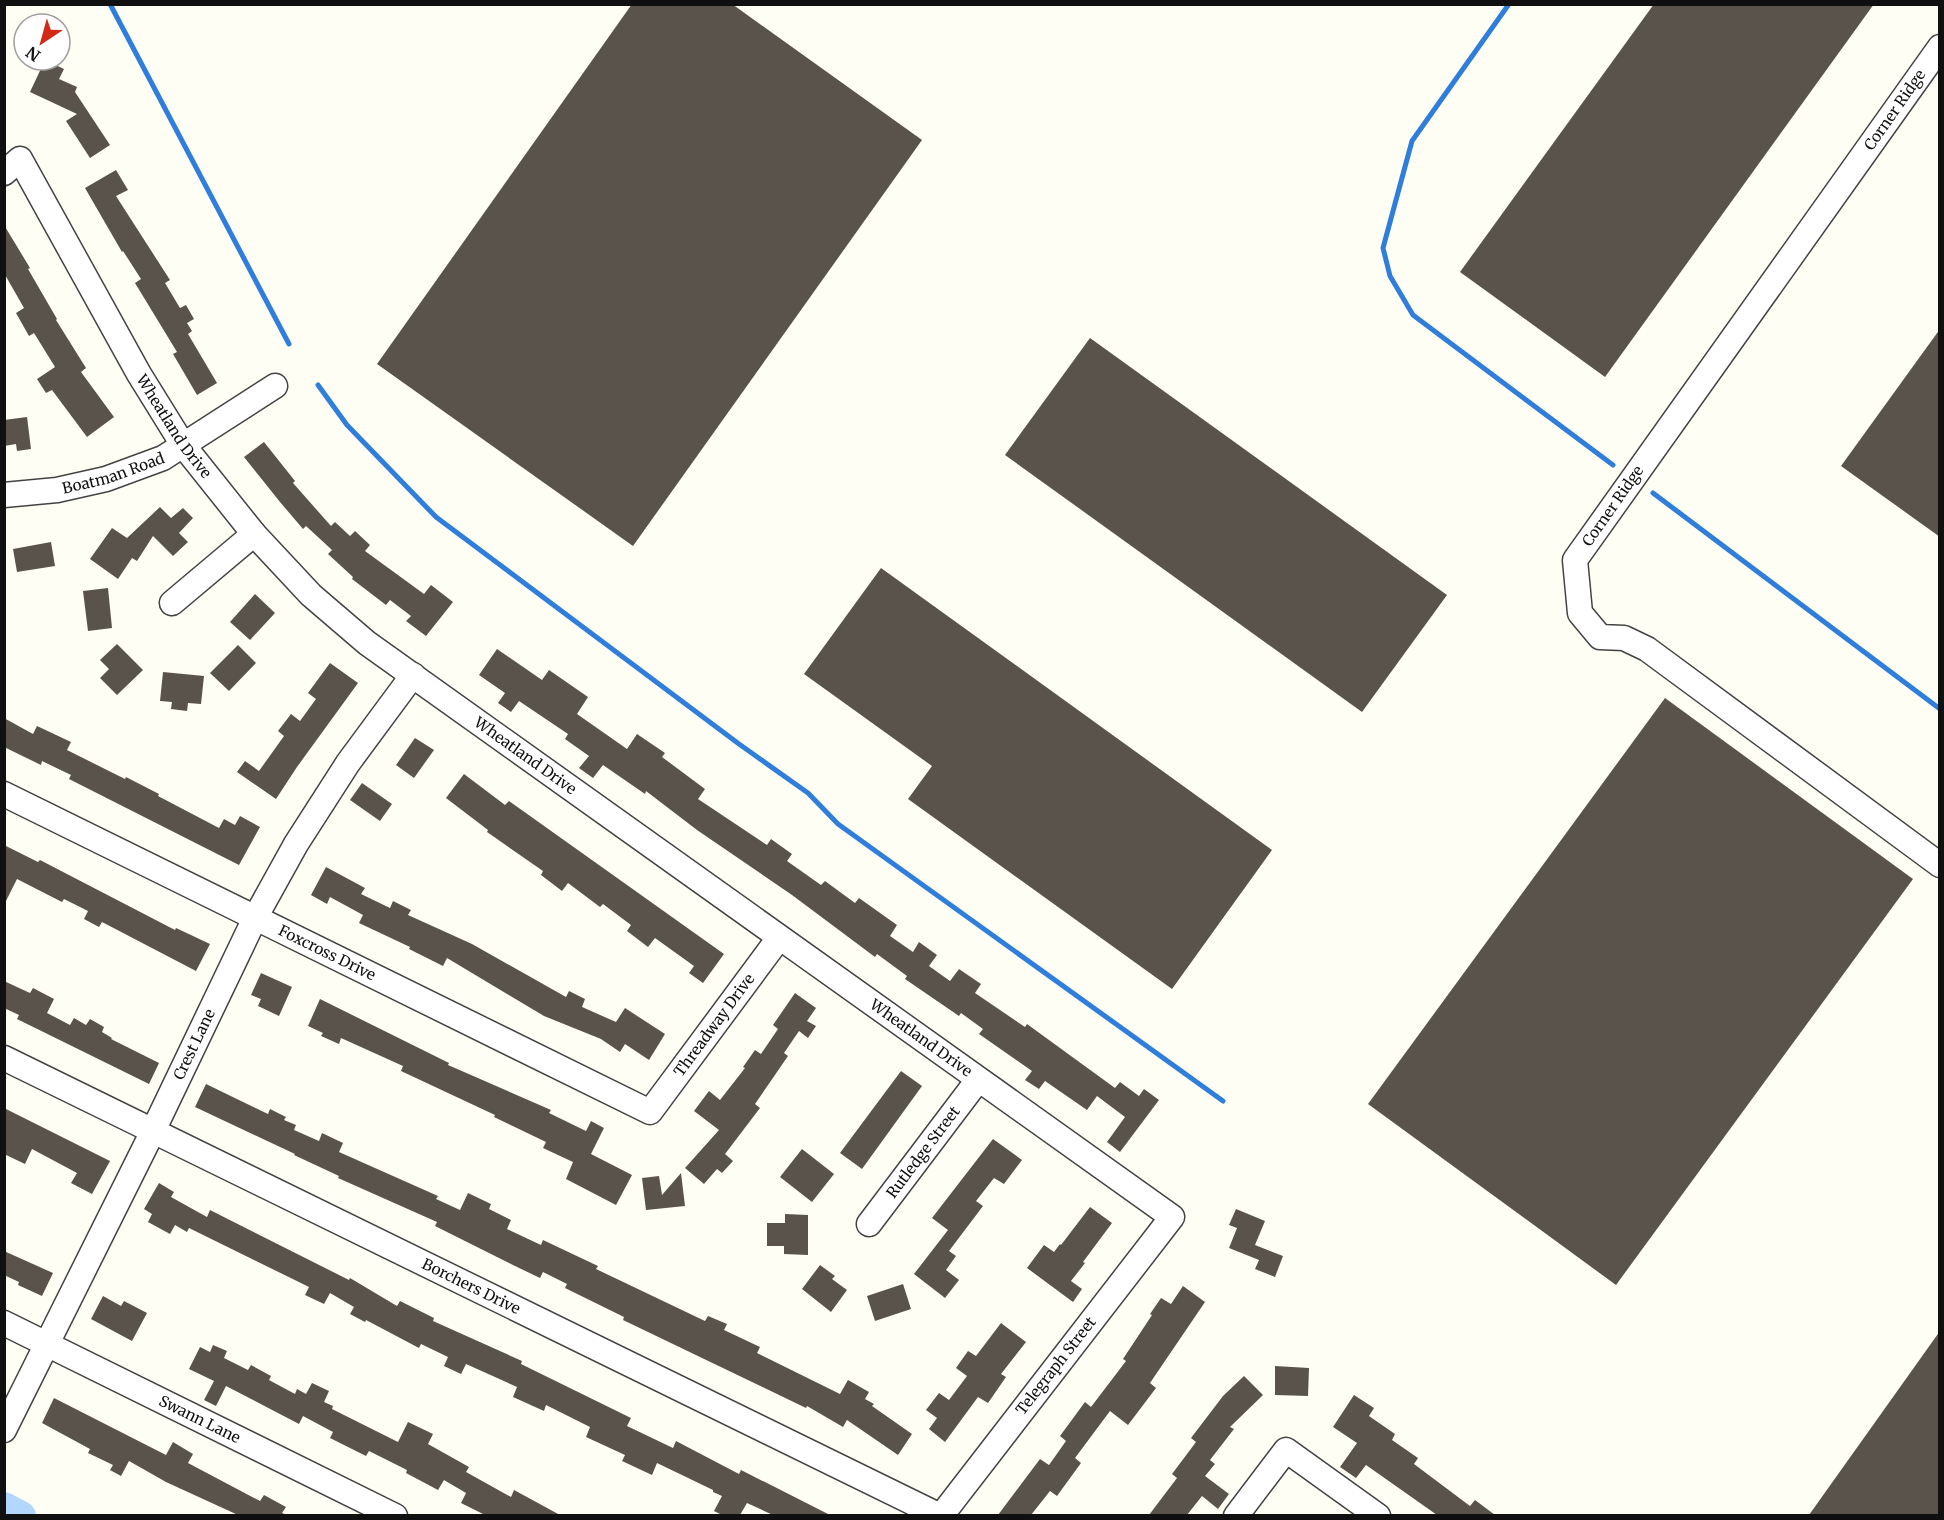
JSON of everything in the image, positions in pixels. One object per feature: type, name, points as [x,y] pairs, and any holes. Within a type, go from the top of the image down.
[{"type":"street","name":"Corner Ridge","points":[[1940,47],[1575,560],[1580,613],[1600,637],[1624,638],[1647,649],[1940,865]]},
{"type":"street","name":"Wheatland Drive","points":[[12,166],[183,445],[254,534],[311,595],[367,643],[779,939],[1172,1217]]},
{"type":"street","name":"Boatman Road","points":[[4,495],[57,490],[106,479],[163,458],[275,386]]},
{"type":"street","points":[[172,603],[254,534]]},
{"type":"street","name":"Crest Lane","points":[[4,1430],[153,1131],[255,918],[296,844],[348,763],[413,675]]},
{"type":"street","name":"Foxcross Drive","points":[[4,794],[650,1112]]},
{"type":"street","name":"Threadway Drive","points":[[650,1112],[779,939]]},
{"type":"street","name":"Borchers Drive","points":[[4,1058],[941,1515]]},
{"type":"street","name":"Rutledge Street","points":[[869,1224],[978,1080]]},
{"type":"street","name":"Telegraph Street","points":[[941,1515],[1172,1217]]},
{"type":"street","name":"Swann Lane","points":[[4,1323],[395,1515]]},
{"type":"street","points":[[1236,1515],[1286,1450],[1378,1515]]},
{"type":"building","points":[[632,4],[732,4],[922,140],[633,546],[377,364]]},
{"type":"building","points":[[1654,4],[1874,4],[1605,377],[1460,272]]},
{"type":"building","points":[[39,72],[62,72],[59,79],[77,87],[75,92],[110,145],[90,158],[66,121],[77,114],[30,92]]},
{"type":"building","points":[[116,170],[128,190],[116,196],[170,280],[165,283],[180,308],[186,305],[194,319],[187,323],[192,331],[188,334],[217,383],[197,395],[173,354],[177,352],[135,283],[141,279],[122,252],[85,188]]},
{"type":"building","points":[[4,225],[30,268],[28,269],[56,320],[86,368],[81,372],[114,417],[87,437],[52,390],[46,393],[37,379],[55,367],[34,333],[29,336],[16,313],[24,308],[4,273]]},
{"type":"building","points":[[1940,329],[1940,537],[1841,466]]},
{"type":"building","points":[[1090,338],[1447,595],[1362,712],[1005,455]]},
{"type":"building","points":[[27,417],[31,449],[17,451],[16,444],[4,446],[4,420]]},
{"type":"building","points":[[264,442],[295,481],[293,483],[331,526],[335,522],[350,536],[355,531],[370,545],[365,551],[424,594],[431,585],[453,602],[426,636],[406,621],[411,616],[390,600],[386,605],[352,579],[353,577],[328,554],[332,550],[306,526],[303,529],[280,502],[244,457]]},
{"type":"building","points":[[160,507],[171,518],[183,508],[193,518],[179,533],[188,542],[173,556],[153,536],[137,561],[132,558],[118,579],[90,559],[112,528],[127,538]]},
{"type":"building","points":[[51,542],[55,566],[17,572],[13,549]]},
{"type":"building","points":[[881,568],[1272,850],[1172,989],[908,799],[932,766],[804,674]]},
{"type":"building","points":[[108,588],[112,628],[88,631],[83,591]]},
{"type":"building","points":[[255,594],[275,613],[250,640],[230,622]]},
{"type":"building","points":[[117,644],[143,670],[117,695],[100,678],[109,669],[100,660]]},
{"type":"building","points":[[238,645],[256,663],[229,691],[210,673]]},
{"type":"building","points":[[497,649],[542,680],[549,670],[588,697],[577,714],[627,749],[637,734],[665,753],[662,757],[705,789],[698,799],[767,845],[771,839],[792,854],[787,861],[821,885],[825,881],[855,903],[859,898],[897,925],[890,936],[913,952],[919,942],[937,955],[929,966],[950,981],[959,969],[981,984],[975,993],[1025,1027],[1027,1024],[1115,1088],[1120,1082],[1139,1096],[1144,1089],[1159,1100],[1120,1152],[1107,1142],[1125,1117],[1097,1096],[1087,1110],[1045,1081],[1039,1089],[1025,1080],[1032,1071],[979,1034],[983,1029],[961,1013],[959,1016],[905,979],[907,976],[877,954],[875,957],[646,791],[645,794],[603,765],[593,778],[579,768],[589,756],[565,739],[568,734],[519,701],[511,712],[498,703],[505,693],[479,675]]},
{"type":"building","points":[[330,663],[358,683],[276,799],[237,772],[245,761],[259,771],[284,736],[278,731],[291,714],[300,721],[316,699],[308,693]]},
{"type":"building","points":[[163,672],[204,676],[201,704],[188,703],[187,711],[171,709],[172,702],[160,701]]},
{"type":"building","points":[[1665,698],[1913,879],[1616,1285],[1368,1104]]},
{"type":"building","points":[[4,718],[33,734],[37,726],[71,742],[67,750],[125,779],[126,777],[219,828],[224,819],[235,825],[240,816],[260,827],[239,865],[69,779],[71,775],[42,761],[41,765],[4,747]]},
{"type":"building","points":[[415,738],[434,750],[414,778],[396,765]]},
{"type":"building","points":[[464,774],[505,805],[509,801],[724,954],[703,983],[689,973],[694,966],[655,938],[648,947],[627,931],[631,925],[603,904],[600,907],[568,883],[562,891],[541,875],[543,871],[487,832],[488,830],[446,798]]},
{"type":"building","points":[[362,783],[392,804],[380,821],[350,800]]},
{"type":"building","points":[[4,845],[38,862],[40,860],[175,930],[176,928],[210,944],[196,971],[102,922],[99,927],[84,919],[88,911],[64,899],[62,902],[17,879],[4,905]]},
{"type":"building","points":[[326,867],[365,888],[361,894],[390,908],[393,901],[411,910],[408,915],[472,944],[566,997],[569,991],[585,999],[582,1007],[616,1022],[625,1008],[665,1034],[649,1060],[625,1044],[620,1052],[601,1039],[544,1016],[447,958],[443,966],[409,949],[410,947],[359,923],[363,915],[330,897],[327,904],[311,895]]},
{"type":"building","points":[[261,973],[292,987],[279,1016],[258,1006],[261,999],[251,995]]},
{"type":"building","points":[[4,981],[30,993],[33,988],[54,999],[47,1013],[70,1025],[74,1018],[86,1025],[90,1019],[104,1027],[102,1032],[111,1039],[159,1063],[149,1084],[17,1019],[19,1015],[4,1008]]},
{"type":"building","points":[[795,993],[816,1008],[807,1021],[816,1026],[808,1038],[799,1031],[784,1053],[788,1056],[755,1104],[760,1108],[725,1154],[733,1161],[722,1173],[717,1169],[704,1184],[685,1168],[719,1130],[694,1111],[709,1091],[720,1100],[745,1068],[743,1067],[755,1050],[761,1054],[778,1029],[773,1025]]},
{"type":"building","points":[[320,999],[449,1063],[448,1065],[551,1110],[549,1113],[586,1131],[591,1121],[604,1128],[591,1154],[632,1175],[616,1205],[566,1179],[573,1162],[543,1148],[546,1142],[494,1117],[495,1115],[401,1071],[403,1066],[341,1038],[339,1044],[321,1036],[323,1033],[308,1026]]},
{"type":"building","points":[[901,1071],[922,1086],[862,1169],[840,1153]]},
{"type":"building","points":[[206,1084],[268,1114],[270,1109],[286,1117],[284,1120],[296,1125],[294,1130],[319,1141],[322,1133],[343,1143],[339,1152],[438,1196],[436,1199],[460,1210],[468,1193],[491,1204],[489,1209],[511,1220],[507,1229],[541,1245],[543,1240],[598,1266],[596,1269],[705,1321],[708,1316],[727,1324],[724,1330],[760,1347],[757,1353],[840,1394],[848,1380],[869,1392],[865,1399],[874,1404],[872,1406],[912,1434],[898,1455],[847,1420],[843,1427],[807,1406],[806,1408],[623,1320],[624,1317],[565,1288],[567,1284],[543,1272],[540,1278],[435,1226],[437,1222],[338,1178],[339,1176],[295,1154],[195,1107]]},
{"type":"building","points":[[4,1108],[110,1161],[92,1194],[71,1183],[77,1173],[32,1149],[25,1164],[4,1154]]},
{"type":"building","points":[[993,1139],[1022,1160],[1004,1184],[994,1178],[976,1201],[983,1206],[949,1251],[956,1256],[946,1270],[959,1280],[945,1298],[914,1274],[948,1230],[932,1218]]},
{"type":"building","points":[[802,1149],[834,1174],[812,1202],[780,1177]]},
{"type":"building","points":[[681,1173],[685,1206],[646,1210],[642,1178],[659,1176],[662,1195]]},
{"type":"building","points":[[159,1183],[174,1192],[171,1197],[207,1217],[210,1210],[349,1280],[350,1278],[397,1306],[400,1301],[434,1318],[433,1321],[522,1361],[521,1364],[631,1418],[627,1426],[673,1448],[676,1441],[739,1474],[741,1470],[830,1515],[773,1515],[747,1503],[740,1515],[722,1515],[714,1511],[722,1496],[713,1490],[657,1463],[652,1475],[622,1461],[625,1455],[586,1437],[590,1427],[546,1405],[544,1411],[513,1397],[517,1387],[466,1364],[461,1374],[444,1366],[448,1357],[421,1344],[419,1348],[350,1314],[354,1307],[330,1293],[324,1304],[305,1295],[309,1287],[189,1228],[187,1232],[175,1225],[170,1234],[148,1222],[152,1214],[144,1209]]},
{"type":"building","points":[[1090,1207],[1112,1223],[1071,1281],[1082,1289],[1073,1302],[1027,1268],[1044,1245],[1054,1252]]},
{"type":"building","points":[[1236,1209],[1265,1221],[1255,1245],[1283,1256],[1275,1277],[1255,1269],[1259,1260],[1229,1248],[1237,1228],[1229,1225]]},
{"type":"building","points":[[785,1214],[808,1215],[808,1255],[784,1254],[784,1246],[767,1246],[767,1223],[785,1223]]},
{"type":"building","points":[[4,1251],[53,1273],[42,1296],[18,1285],[19,1282],[4,1275]]},
{"type":"building","points":[[820,1265],[835,1276],[832,1279],[847,1290],[831,1312],[802,1289]]},
{"type":"building","points":[[903,1284],[911,1309],[875,1321],[867,1296]]},
{"type":"building","points":[[1183,1286],[1205,1302],[1150,1383],[1156,1388],[1128,1425],[1110,1411],[1075,1458],[1081,1463],[1057,1496],[1050,1491],[1031,1515],[998,1515],[1040,1459],[1049,1465],[1066,1441],[1060,1436],[1085,1402],[1091,1407],[1126,1361],[1123,1359],[1161,1298],[1171,1304]]},
{"type":"building","points":[[103,1296],[121,1306],[124,1301],[147,1313],[132,1341],[91,1319]]},
{"type":"building","points":[[1001,1323],[1026,1342],[1001,1374],[1006,1377],[988,1403],[978,1397],[945,1442],[929,1429],[937,1418],[926,1410],[939,1393],[949,1400],[967,1376],[956,1368],[968,1351],[976,1356]]},
{"type":"building","points":[[1940,1331],[1940,1515],[1809,1515]]},
{"type":"building","points":[[213,1345],[227,1351],[224,1358],[248,1370],[251,1365],[271,1376],[269,1380],[295,1394],[297,1389],[306,1394],[312,1383],[329,1391],[324,1402],[333,1406],[332,1409],[398,1442],[408,1422],[433,1434],[428,1444],[469,1467],[466,1472],[511,1497],[514,1490],[560,1515],[485,1515],[461,1503],[466,1493],[444,1480],[438,1490],[406,1473],[407,1470],[369,1451],[366,1456],[330,1438],[333,1432],[303,1416],[299,1424],[226,1386],[216,1406],[204,1400],[214,1381],[189,1369],[200,1347],[210,1352]]},
{"type":"building","points":[[1275,1366],[1309,1368],[1308,1396],[1275,1395]]},
{"type":"building","points":[[1244,1376],[1263,1395],[1230,1427],[1234,1429],[1210,1460],[1215,1464],[1205,1476],[1229,1494],[1218,1509],[1202,1496],[1187,1515],[1149,1515],[1177,1478],[1172,1474],[1196,1442],[1191,1438],[1223,1396]]},
{"type":"building","points":[[1354,1395],[1374,1408],[1369,1416],[1395,1434],[1392,1440],[1418,1458],[1414,1464],[1470,1506],[1475,1500],[1495,1515],[1437,1515],[1366,1465],[1356,1478],[1340,1467],[1357,1443],[1333,1427]]},
{"type":"building","points":[[54,1398],[166,1455],[173,1442],[193,1454],[188,1463],[260,1501],[264,1495],[286,1507],[282,1513],[287,1515],[238,1515],[166,1482],[129,1461],[121,1476],[110,1470],[113,1465],[88,1453],[90,1449],[42,1423]]},
{"type":"waterway","points":[[110,4],[289,344]]},
{"type":"waterway","points":[[1509,4],[1412,141],[1383,248],[1390,276],[1413,315],[1613,465]]},
{"type":"waterway","points":[[318,385],[347,425],[436,517],[808,793],[838,824],[1223,1101]]},
{"type":"waterway","points":[[1653,493],[1940,709]]},
{"type":"waterway","points":[[4,1507],[21,1516]]}]
